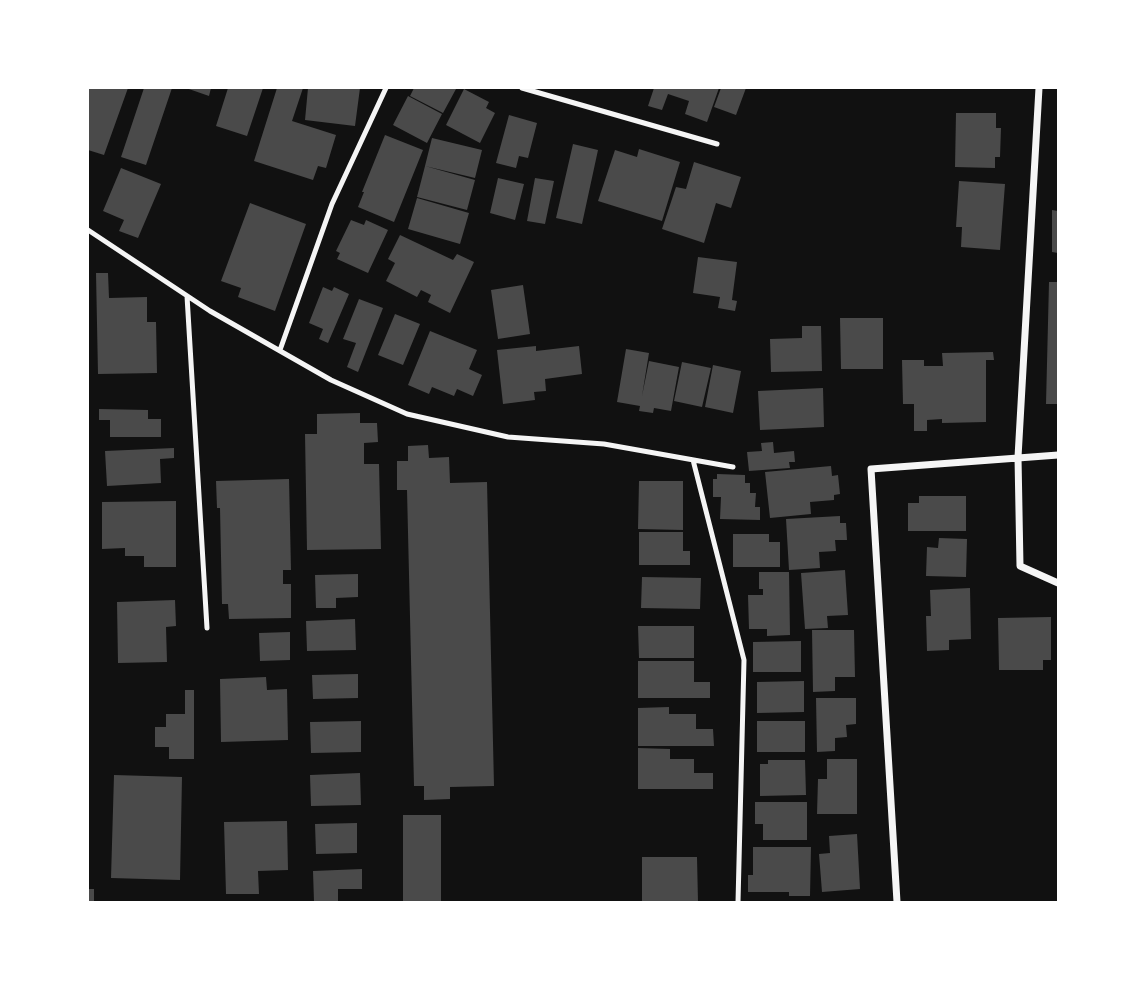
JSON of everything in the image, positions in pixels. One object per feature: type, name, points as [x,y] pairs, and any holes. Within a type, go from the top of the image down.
[{"type":"street","points":[[1039,88],[1018,457],[1020,566],[1059,583]]},
{"type":"street","points":[[897,902],[871,470],[1059,455]]},
{"type":"lane","points":[[280,351],[332,204],[386,88]]},
{"type":"lane","points":[[522,88],[718,144]]},
{"type":"lane","points":[[88,230],[187,296],[280,351],[331,380],[407,414],[508,437],[604,444],[733,467]]},
{"type":"lane","points":[[187,296],[207,628]]},
{"type":"lane","points":[[693,460],[744,660],[738,902]]},
{"type":"building","points":[[88,88],[128,88],[104,155],[88,150]]},
{"type":"building","points":[[144,88],[172,88],[146,165],[121,157]]},
{"type":"building","points":[[186,88],[211,88],[209,96]]},
{"type":"building","points":[[228,88],[263,88],[247,136],[216,126]]},
{"type":"building","points":[[277,88],[303,88],[292,121],[336,135],[326,168],[318,166],[313,180],[254,161]]},
{"type":"building","points":[[308,88],[360,88],[355,126],[305,120]]},
{"type":"building","points":[[414,88],[456,89],[443,113],[410,96]]},
{"type":"building","points":[[654,88],[719,88],[707,122],[685,114],[689,101],[668,94],[662,110],[648,106]]},
{"type":"building","points":[[721,88],[746,88],[736,115],[714,107]]},
{"type":"building","points":[[464,89],[489,102],[486,108],[495,113],[480,143],[446,125]]},
{"type":"building","points":[[408,96],[442,114],[427,143],[393,125]]},
{"type":"building","points":[[956,113],[996,113],[996,128],[1001,128],[1000,157],[995,157],[995,168],[955,167]]},
{"type":"building","points":[[509,115],[537,123],[528,158],[519,156],[516,168],[496,163]]},
{"type":"building","points":[[385,135],[423,150],[394,222],[358,207]]},
{"type":"building","points":[[432,138],[482,150],[475,178],[425,166]]},
{"type":"building","points":[[573,144],[598,150],[582,224],[556,218]]},
{"type":"building","points":[[639,149],[680,162],[662,221],[598,201],[615,150],[637,157]]},
{"type":"building","points":[[694,162],[741,177],[731,208],[716,203],[704,243],[662,229],[676,187],[686,189]]},
{"type":"building","points":[[425,166],[475,180],[467,210],[417,197]]},
{"type":"building","points":[[121,168],[161,184],[138,238],[119,231],[124,220],[103,211]]},
{"type":"building","points":[[498,178],[524,184],[515,220],[490,213]]},
{"type":"building","points":[[535,178],[554,181],[545,224],[527,221]]},
{"type":"building","points":[[959,181],[1005,184],[1000,250],[961,247],[962,227],[956,227]]},
{"type":"building","points":[[417,198],[469,213],[460,244],[408,229]]},
{"type":"building","points":[[250,203],[306,224],[275,311],[238,297],[241,288],[221,281]]},
{"type":"building","points":[[1052,210],[1058,211],[1058,253],[1052,252]]},
{"type":"building","points":[[351,220],[364,225],[366,220],[388,230],[368,273],[337,259],[340,253],[336,251]]},
{"type":"building","points":[[400,235],[453,260],[457,254],[474,262],[450,313],[428,302],[431,295],[421,290],[417,297],[386,281],[395,263],[388,259]]},
{"type":"building","points":[[698,257],[737,262],[732,300],[737,301],[735,311],[718,308],[720,297],[693,293]]},
{"type":"building","points":[[96,273],[108,273],[109,298],[147,297],[147,322],[156,322],[157,373],[98,374]]},
{"type":"building","points":[[1049,282],[1058,282],[1058,404],[1046,404]]},
{"type":"building","points":[[523,285],[530,334],[498,339],[491,290]]},
{"type":"building","points":[[323,287],[332,291],[334,287],[349,294],[328,343],[319,339],[323,329],[309,323]]},
{"type":"building","points":[[359,299],[383,308],[358,372],[347,367],[356,343],[343,339]]},
{"type":"building","points":[[395,314],[420,324],[403,365],[378,355]]},
{"type":"building","points":[[840,318],[883,318],[883,369],[841,369]]},
{"type":"building","points":[[802,326],[821,326],[822,371],[771,372],[770,339],[802,338]]},
{"type":"building","points":[[430,331],[477,350],[469,369],[482,375],[473,396],[457,389],[454,396],[432,387],[429,394],[408,385]]},
{"type":"building","points":[[536,346],[536,351],[579,346],[582,374],[545,379],[546,391],[534,392],[535,400],[503,404],[497,350]]},
{"type":"building","points":[[626,349],[649,353],[642,396],[649,361],[679,367],[671,411],[654,408],[653,413],[639,411],[640,406],[617,402]]},
{"type":"building","points":[[993,352],[994,360],[986,360],[986,422],[942,423],[942,419],[927,420],[927,431],[914,431],[914,404],[903,404],[902,360],[924,360],[924,366],[943,366],[942,353]]},
{"type":"building","points":[[682,362],[711,368],[702,407],[674,401]]},
{"type":"building","points":[[713,365],[741,371],[733,413],[705,407]]},
{"type":"building","points":[[823,388],[824,427],[760,430],[758,391]]},
{"type":"building","points":[[99,409],[148,410],[148,419],[161,419],[161,437],[110,437],[110,420],[99,420]]},
{"type":"building","points":[[360,413],[360,423],[377,423],[378,442],[364,443],[364,464],[379,464],[381,549],[307,550],[305,434],[317,434],[317,414]]},
{"type":"building","points":[[773,442],[774,453],[794,451],[795,462],[789,462],[790,468],[749,471],[747,452],[762,451],[761,443]]},
{"type":"building","points":[[428,445],[429,458],[449,457],[450,483],[487,482],[494,786],[450,787],[450,799],[424,800],[424,786],[414,786],[407,490],[397,490],[397,461],[408,461],[408,446]]},
{"type":"building","points":[[174,448],[174,458],[160,459],[161,483],[107,486],[105,451]]},
{"type":"building","points":[[831,466],[832,476],[838,475],[840,494],[834,495],[834,500],[810,502],[811,514],[770,518],[765,472]]},
{"type":"building","points":[[717,474],[745,475],[745,483],[750,483],[750,493],[756,493],[755,507],[760,507],[760,520],[720,519],[721,497],[713,497],[713,479],[717,479]]},
{"type":"building","points":[[289,479],[291,570],[283,570],[283,584],[291,584],[291,618],[229,619],[228,604],[222,604],[220,508],[217,508],[216,481]]},
{"type":"building","points":[[639,481],[683,481],[683,530],[638,529]]},
{"type":"building","points":[[919,496],[966,496],[966,531],[908,531],[908,503],[919,503]]},
{"type":"building","points":[[176,501],[176,567],[144,567],[144,556],[125,556],[125,548],[102,549],[102,502]]},
{"type":"building","points":[[840,516],[840,523],[846,523],[847,540],[835,540],[836,551],[819,552],[820,568],[789,570],[786,519]]},
{"type":"building","points":[[639,532],[683,532],[683,551],[690,551],[690,565],[639,565]]},
{"type":"building","points":[[733,534],[769,534],[769,542],[780,542],[780,567],[733,567]]},
{"type":"building","points":[[939,538],[967,539],[966,577],[926,576],[927,547],[938,548]]},
{"type":"building","points":[[845,570],[848,615],[827,616],[828,628],[805,629],[801,573]]},
{"type":"building","points":[[759,572],[789,572],[790,635],[767,636],[767,629],[749,629],[748,595],[763,595],[763,589],[759,589]]},
{"type":"building","points":[[358,574],[358,597],[336,598],[336,608],[316,608],[315,575]]},
{"type":"building","points":[[642,577],[701,578],[700,609],[641,608]]},
{"type":"building","points":[[970,588],[971,639],[949,640],[949,650],[927,651],[926,616],[931,616],[930,590]]},
{"type":"building","points":[[175,600],[176,626],[166,627],[167,662],[118,663],[117,602]]},
{"type":"building","points":[[1051,617],[1051,660],[1043,660],[1043,670],[999,670],[998,618]]},
{"type":"building","points":[[355,619],[356,650],[307,651],[306,621]]},
{"type":"building","points":[[638,626],[694,626],[694,658],[639,658]]},
{"type":"building","points":[[812,630],[854,630],[855,677],[835,677],[835,691],[813,692]]},
{"type":"building","points":[[290,632],[290,660],[260,661],[259,633]]},
{"type":"building","points":[[801,641],[801,672],[753,672],[753,642]]},
{"type":"building","points":[[638,661],[694,661],[694,682],[710,682],[710,698],[638,698]]},
{"type":"building","points":[[358,674],[358,698],[313,699],[312,675]]},
{"type":"building","points":[[266,677],[267,690],[287,689],[288,740],[221,742],[220,679]]},
{"type":"building","points":[[804,681],[804,712],[757,713],[757,682]]},
{"type":"building","points":[[185,690],[194,690],[194,759],[169,759],[169,747],[155,747],[155,727],[166,727],[166,714],[185,714]]},
{"type":"building","points":[[816,698],[856,698],[856,724],[846,725],[847,737],[835,738],[835,751],[817,752]]},
{"type":"building","points":[[669,707],[669,714],[696,714],[696,729],[713,729],[714,746],[638,746],[638,708]]},
{"type":"building","points":[[361,721],[361,752],[311,753],[310,722]]},
{"type":"building","points":[[757,721],[805,721],[805,752],[757,752]]},
{"type":"building","points":[[638,748],[670,749],[670,759],[694,759],[694,773],[713,773],[713,789],[638,789]]},
{"type":"building","points":[[827,759],[857,759],[857,814],[817,814],[818,779],[827,779]]},
{"type":"building","points":[[768,760],[805,760],[806,795],[760,796],[760,764],[768,764]]},
{"type":"building","points":[[360,773],[361,805],[311,806],[310,775]]},
{"type":"building","points":[[114,775],[182,777],[180,880],[111,878]]},
{"type":"building","points":[[755,802],[807,802],[807,840],[763,840],[763,824],[755,824]]},
{"type":"building","points":[[403,815],[441,815],[441,902],[403,902]]},
{"type":"building","points":[[287,821],[288,870],[258,871],[259,894],[226,894],[224,822]]},
{"type":"building","points":[[357,823],[357,853],[316,854],[315,824]]},
{"type":"building","points":[[857,834],[860,889],[822,892],[819,854],[830,853],[829,836]]},
{"type":"building","points":[[753,847],[811,847],[810,896],[789,896],[789,892],[748,892],[748,875],[753,875]]},
{"type":"building","points":[[642,857],[697,857],[698,902],[642,902]]},
{"type":"building","points":[[362,869],[362,889],[338,889],[338,902],[314,902],[313,871]]},
{"type":"building","points":[[88,889],[94,889],[94,902],[88,902]]}]
